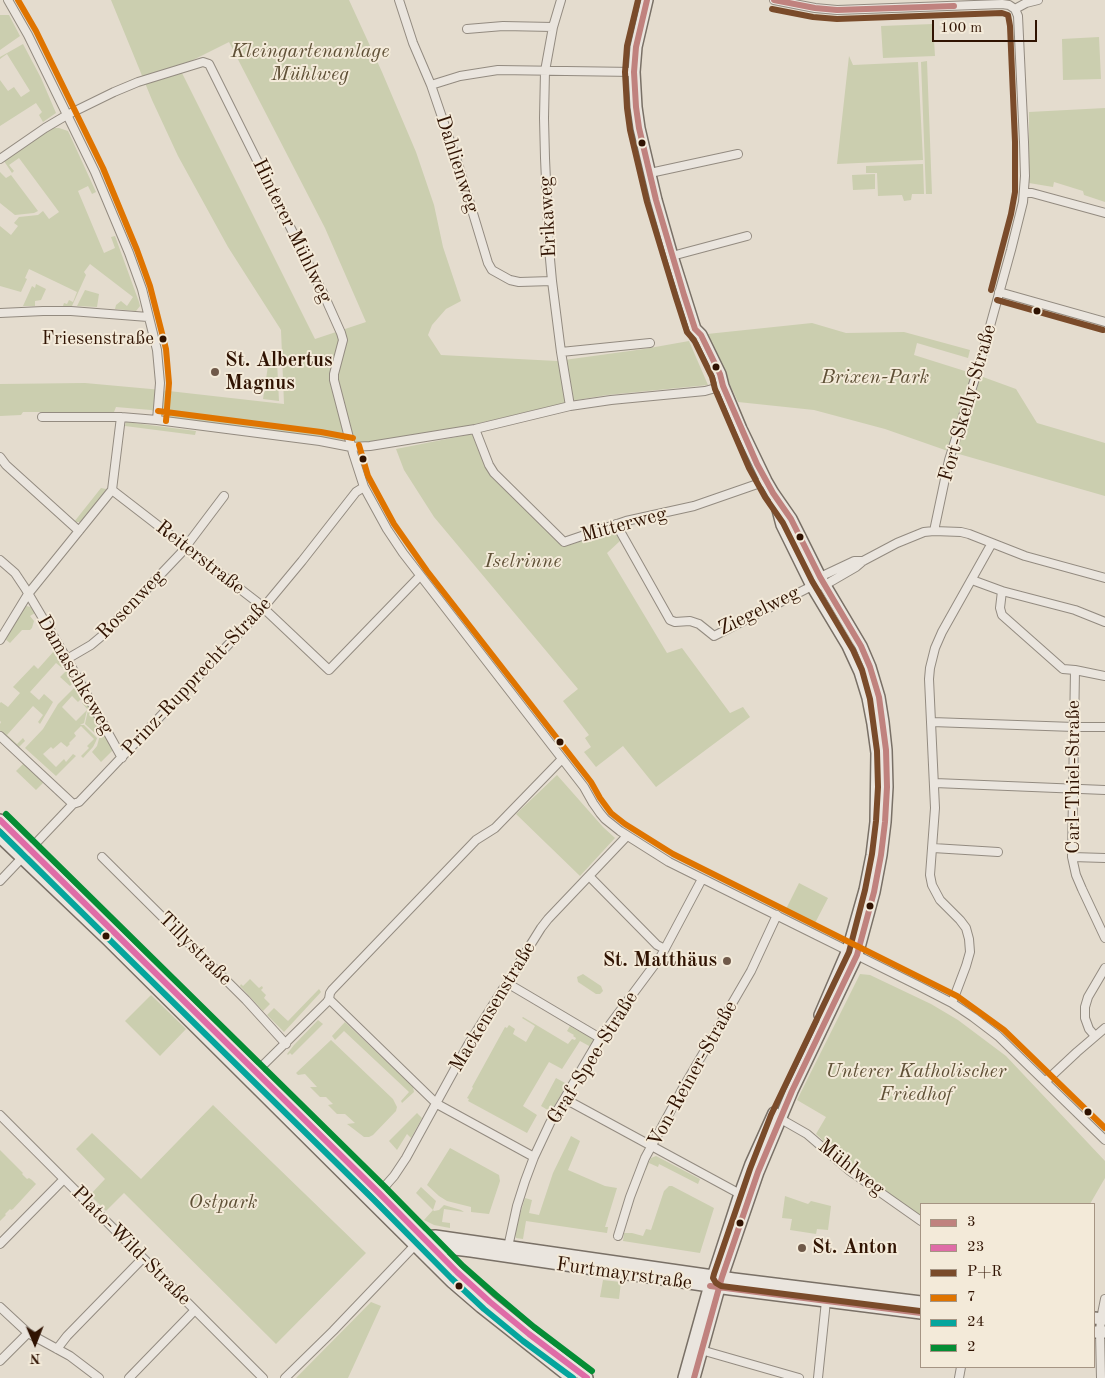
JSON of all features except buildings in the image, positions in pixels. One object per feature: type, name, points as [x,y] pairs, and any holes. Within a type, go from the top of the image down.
[{"type":"main road","points":[[648,0],[639,32],[634,72],[637,113],[650,174],[696,337],[714,376],[723,386],[766,481],[791,519],[822,581],[861,646],[879,697],[886,750],[887,787],[881,855],[872,899],[852,952],[779,1118],[716,1282],[684,1378]]},
{"type":"main road","points":[[694,1378],[716,1282],[750,1164],[836,980],[852,952],[872,855],[876,822],[876,753],[873,724],[860,672],[848,646],[812,586],[782,525],[773,493]]},
{"type":"main road","points":[[0,820],[26,854],[420,1240]]},
{"type":"main road","points":[[0,837],[26,854]]},
{"type":"main road","points":[[252,1076],[379,1192],[465,1293],[571,1378]]},
{"type":"main road","name":"Furtmayrstraße","points":[[420,1240],[435,1236],[826,1301],[920,1313]]},
{"type":"main road","name":"Furtmayrstraße","points":[[420,1240],[432,1247],[716,1282],[920,1302]]},
{"type":"main road","points":[[432,1247],[490,1302],[587,1378]]},
{"type":"main road","points":[[457,1272],[459,1261],[471,1251]]},
{"type":"street","points":[[8,0],[95,172],[142,289],[159,364],[160,383],[157,420]]},
{"type":"street","name":"Dahlienweg","points":[[399,0],[459,167],[488,263],[492,270],[510,280],[519,282],[552,281]]},
{"type":"street","name":"Erikaweg","points":[[561,0],[553,27],[545,71],[544,118],[549,248],[561,352],[570,406]]},
{"type":"street","points":[[774,0],[814,8],[837,10],[1002,4],[1009,5],[1015,9],[1026,3],[1038,0]]},
{"type":"street","name":"Fort-Skelly-Straße","points":[[934,531],[948,460],[979,366],[1020,216],[1024,193],[1024,142],[1019,25],[1015,9]]},
{"type":"street","points":[[467,29],[503,26],[553,27]]},
{"type":"street","name":"Hinterer Mühlweg","points":[[67,115],[138,82],[203,62],[209,64],[341,333],[343,340],[334,380],[351,447]]},
{"type":"street","points":[[431,86],[460,76],[498,70],[634,72]]},
{"type":"street","points":[[0,158],[67,115]]},
{"type":"street","points":[[650,174],[738,154]]},
{"type":"street","points":[[1024,193],[1032,193],[1105,213]]},
{"type":"street","points":[[672,256],[747,236]]},
{"type":"street","points":[[1000,292],[1105,322]]},
{"type":"street","points":[[0,313],[71,311],[148,317]]},
{"type":"street","points":[[561,352],[650,343]]},
{"type":"street","points":[[42,417],[121,417],[157,420],[320,441],[351,447],[385,444],[475,429],[570,406],[706,391],[723,386]]},
{"type":"street","points":[[0,640],[28,594],[112,490],[121,417]]},
{"type":"street","name":"Mitterweg","points":[[475,429],[494,473],[564,542],[616,524],[684,509],[766,481]]},
{"type":"street","points":[[351,447],[364,487],[387,529],[420,576],[584,786],[593,803],[605,819],[627,836],[669,862],[852,952],[952,1003],[973,1016],[998,1036],[1105,1139]]},
{"type":"street","points":[[0,457],[6,465],[79,531]]},
{"type":"street","name":"Prinz-Rupprecht-Straße","points":[[0,881],[73,804],[79,802],[122,758],[264,608],[356,492],[364,487]]},
{"type":"street","name":"Reiterstraße","points":[[112,490],[264,608],[329,670],[420,576]]},
{"type":"street","name":"Rosenweg","points":[[67,660],[103,635],[186,547],[224,496]]},
{"type":"street","name":"Ziegelweg","points":[[616,524],[670,620],[675,622],[690,621],[699,624],[714,636],[812,586]]},
{"type":"street","points":[[812,586],[856,567],[862,561],[910,537],[934,531],[961,532],[1025,556],[1105,578]]},
{"type":"street","points":[[952,1003],[970,952],[966,928],[940,900],[932,885],[930,876],[935,783],[929,678],[932,658],[942,632],[992,543]]},
{"type":"street","name":"Damaschkeweg","points":[[0,560],[15,573],[28,594],[122,758]]},
{"type":"street","points":[[972,580],[1002,591],[1075,610],[1105,622]]},
{"type":"street","points":[[1002,591],[1000,608],[1002,615],[1063,669],[1105,676]]},
{"type":"street","name":"Carl-Thiel-Straße","points":[[1075,670],[1072,857],[1082,889],[1105,938]]},
{"type":"street","points":[[932,722],[1105,727]]},
{"type":"street","points":[[0,736],[73,804]]},
{"type":"street","points":[[252,1076],[329,999],[332,990],[476,840],[495,828],[562,759]]},
{"type":"street","points":[[935,783],[1105,790]]},
{"type":"street","name":"Mackensenstraße","points":[[379,1192],[394,1176],[406,1158],[468,1045],[541,928],[627,836]]},
{"type":"street","points":[[933,848],[998,852]]},
{"type":"street","points":[[1072,857],[1105,858]]},
{"type":"street","name":"Tillystraße","points":[[102,858],[246,1000],[286,1044]]},
{"type":"street","points":[[589,876],[657,944],[665,949]]},
{"type":"street","name":"Graf-Spee-Straße","points":[[508,1247],[517,1206],[534,1156],[550,1123],[600,1038],[665,949],[702,879]]},
{"type":"street","name":"Von-Reiner-Straße","points":[[618,1236],[639,1173],[652,1146],[750,971],[777,915]]},
{"type":"street","points":[[1095,1036],[1089,1030],[1085,1018],[1086,1007],[1088,997],[1105,968]]},
{"type":"street","points":[[508,983],[600,1038]]},
{"type":"street","points":[[329,999],[437,1104],[534,1156]]},
{"type":"street","points":[[1046,1081],[1105,1028]]},
{"type":"street","points":[[565,1099],[740,1194]]},
{"type":"street","name":"Plato-Wild-Straße","points":[[0,1115],[262,1378]]},
{"type":"street","name":"Mühlweg","points":[[779,1118],[812,1138],[850,1171],[920,1219]]},
{"type":"street","points":[[0,1244],[64,1179]]},
{"type":"street","points":[[285,1378],[420,1240]]},
{"type":"street","points":[[57,1349],[67,1336],[143,1258]]},
{"type":"street","points":[[1101,1378],[1100,1319],[1105,1299]]},
{"type":"street","points":[[818,1378],[826,1301]]},
{"type":"street","points":[[0,1307],[28,1333],[57,1349],[98,1378]]},
{"type":"street","points":[[129,1378],[195,1310]]},
{"type":"street","points":[[0,1361],[28,1333]]},
{"type":"street","points":[[701,1350],[799,1378]]},
{"type":"green space","name":"Kleingartenanlage Mühlweg","points":[[111,0],[349,0],[416,152],[434,205],[443,247],[461,301],[446,309],[432,325],[428,335],[441,355],[557,361],[689,341],[708,385],[607,395],[577,400],[442,432],[370,443],[168,417],[151,410],[116,407],[114,412],[23,412],[21,415],[0,416],[0,384],[85,383],[284,404],[281,330],[228,247],[178,156],[152,100]],"holes":[[[229,42],[325,228],[366,322],[315,339],[179,67]]]},
{"type":"green space","points":[[0,15],[9,15],[20,36],[0,50]]},
{"type":"green space","points":[[933,24],[935,56],[883,58],[881,26]]},
{"type":"green space","points":[[1099,37],[1101,79],[1063,80],[1062,39]]},
{"type":"green space","points":[[23,44],[41,78],[56,113],[43,122],[39,115],[42,112],[36,103],[0,126],[0,80],[8,91],[14,87],[21,97],[30,91],[7,54],[0,59],[0,57]]},
{"type":"green space","points":[[849,56],[853,65],[918,62],[923,160],[837,164]]},
{"type":"green space","points":[[927,61],[932,194],[926,194],[921,62]]},
{"type":"green space","points":[[1105,108],[1105,202],[1084,195],[1083,191],[1054,182],[1053,187],[1029,183],[1029,112]]},
{"type":"green space","points":[[54,128],[68,131],[96,192],[92,194],[88,186],[78,191],[104,253],[115,248],[111,237],[115,236],[139,302],[140,306],[136,311],[115,309],[116,305],[121,301],[127,306],[133,297],[90,264],[84,272],[86,275],[72,306],[63,306],[69,300],[73,302],[77,292],[29,269],[21,292],[0,286],[0,226],[11,235],[18,226],[14,223],[19,217],[38,215],[43,211],[49,219],[59,212],[19,158],[9,165],[14,171],[12,173],[4,161],[24,146]]},
{"type":"green space","points":[[923,164],[924,194],[912,194],[911,200],[904,201],[902,195],[878,196],[877,173],[866,173],[866,166]]},
{"type":"green space","points":[[0,172],[6,178],[11,175],[38,211],[15,215],[0,203]]},
{"type":"green space","points":[[875,174],[875,189],[853,190],[852,175]]},
{"type":"green space","points":[[36,284],[46,289],[41,300],[35,301],[35,306],[23,306],[32,286],[35,288]]},
{"type":"green space","points":[[85,290],[99,294],[97,307],[77,306]]},
{"type":"green space","name":"Brixen-Park","points":[[812,323],[846,333],[904,332],[970,350],[968,358],[917,343],[914,355],[968,372],[969,369],[972,373],[1016,389],[1037,423],[1105,443],[1105,496],[945,450],[885,429],[814,410],[738,402],[707,334]]},
{"type":"green space","points":[[269,359],[277,361],[279,401],[263,399]]},
{"type":"green space","points":[[126,422],[196,431],[195,435],[125,426]]},
{"type":"green space","name":"Iselrinne","points":[[472,434],[490,474],[563,547],[612,531],[616,534],[620,541],[607,553],[667,653],[682,648],[730,713],[743,707],[750,717],[656,787],[623,746],[596,767],[584,752],[591,747],[585,738],[589,735],[563,701],[578,689],[434,517],[404,470],[396,449]]},
{"type":"green space","points":[[101,488],[107,491],[81,522],[74,522]]},
{"type":"green space","points":[[26,606],[31,607],[35,613],[30,616],[34,621],[32,628],[30,630],[22,630],[10,643],[5,639]]},
{"type":"green space","points":[[52,644],[56,646],[75,681],[70,686],[60,677],[66,671],[56,663],[30,692],[39,700],[44,694],[53,702],[40,724],[38,722],[43,715],[33,706],[7,735],[17,744],[23,738],[25,741],[17,749],[0,733],[0,703],[8,707],[20,693],[13,687],[34,665],[38,669],[54,651],[50,647]]},
{"type":"green space","points":[[75,687],[80,689],[83,695],[82,698],[78,702],[72,696],[62,707],[76,721],[87,710],[84,723],[80,725],[84,725],[97,738],[93,747],[83,758],[81,756],[94,739],[81,726],[74,733],[76,736],[67,747],[61,742],[43,754],[56,767],[64,759],[66,762],[73,754],[76,756],[56,776],[25,748],[43,729],[58,704]]},
{"type":"green space","points":[[84,701],[87,702],[103,730],[98,736],[85,724],[88,710],[82,703]]},
{"type":"green space","points":[[104,731],[114,749],[101,762],[92,752]]},
{"type":"green space","points":[[24,763],[44,782],[36,790],[16,771]]},
{"type":"green space","points":[[557,775],[615,838],[580,876],[516,814]]},
{"type":"green space","points":[[799,883],[828,898],[814,925],[785,911]]},
{"type":"green space","points":[[583,974],[601,986],[603,991],[600,994],[596,994],[578,982],[577,977]]},
{"type":"green space","name":"Unterer Katholischer Friedhof","points":[[860,974],[870,975],[931,1004],[958,1020],[1006,1056],[1105,1161],[1105,1178],[1091,1203],[920,1203],[920,1215],[852,1167],[816,1134],[826,1117],[797,1100]]},
{"type":"green space","points":[[250,979],[259,988],[262,986],[261,990],[266,995],[264,998],[270,1004],[263,1011],[240,986],[241,984],[243,986]]},
{"type":"green space","points":[[319,989],[321,992],[284,1032],[267,1015],[274,1008],[288,1021]]},
{"type":"green space","points":[[151,995],[186,1029],[160,1056],[125,1021]]},
{"type":"green space","points":[[523,1017],[568,1044],[572,1039],[575,1040],[576,1038],[567,1031],[570,1026],[595,1040],[591,1047],[580,1041],[562,1069],[549,1062],[523,1106],[537,1115],[527,1133],[468,1101],[469,1099],[467,1098],[505,1027],[507,1028],[509,1025],[515,1029],[513,1034],[526,1042],[535,1026]]},
{"type":"green space","points":[[318,1020],[323,1024],[292,1055],[290,1053],[288,1055],[294,1045]]},
{"type":"green space","points":[[345,1022],[413,1087],[414,1092],[402,1103],[401,1101],[409,1092],[344,1031],[335,1040],[332,1036]]},
{"type":"green space","points":[[331,1040],[393,1099],[397,1107],[396,1111],[369,1137],[364,1137],[347,1124],[355,1123],[345,1114],[337,1114],[328,1105],[333,1104],[326,1097],[320,1097],[310,1087],[317,1087],[305,1074],[298,1075],[296,1073]]},
{"type":"green space","points":[[556,1078],[567,1084],[551,1112],[541,1106]]},
{"type":"green space","name":"Ostpark","points":[[213,1105],[366,1253],[276,1344],[124,1193],[106,1211],[90,1195],[105,1179],[76,1149],[92,1133],[141,1179]]},
{"type":"green space","points":[[417,1113],[422,1118],[411,1138],[407,1134],[397,1150],[389,1141]]},
{"type":"green space","points":[[571,1136],[580,1141],[568,1170],[605,1186],[617,1188],[605,1227],[608,1227],[607,1233],[526,1221],[523,1239],[516,1238],[518,1221],[525,1198],[532,1200],[529,1213],[539,1215],[553,1173]]},
{"type":"green space","points":[[450,1148],[499,1175],[500,1181],[489,1214],[471,1212],[471,1207],[447,1201],[427,1185]]},
{"type":"green space","points":[[0,1150],[27,1179],[29,1178],[36,1184],[0,1221]]},
{"type":"green space","points":[[656,1156],[700,1179],[698,1184],[659,1164],[658,1167],[649,1163],[645,1170],[651,1158]]},
{"type":"green space","points":[[669,1186],[714,1208],[700,1253],[623,1241],[624,1233],[643,1236],[646,1229],[651,1230],[664,1191]]},
{"type":"green space","points":[[421,1187],[436,1201],[433,1210],[416,1193]]},
{"type":"green space","points":[[785,1196],[808,1204],[811,1201],[831,1206],[828,1230],[817,1229],[816,1234],[790,1230],[792,1219],[782,1218]]},
{"type":"green space","points":[[444,1205],[464,1212],[444,1209],[442,1222],[450,1223],[450,1228],[434,1225],[424,1220],[433,1210],[439,1210]]},
{"type":"green space","points":[[603,1280],[621,1282],[619,1299],[600,1297]]},
{"type":"green space","points":[[371,1302],[381,1306],[348,1378],[296,1378]]},
{"type":"transit line","name":"7","points":[[18,0],[36,31],[103,168],[150,286],[166,349],[169,383],[166,421]]},
{"type":"transit line","name":"P+R","points":[[638,0],[627,46],[625,72],[627,108],[630,130],[647,202],[676,298],[687,332],[694,340],[712,377],[715,389],[749,468],[765,497],[783,523],[812,581],[853,650],[862,670],[870,699],[877,751],[878,787],[872,854],[849,952],[771,1115],[750,1169],[713,1278],[721,1286],[920,1311]]},
{"type":"transit line","name":"3","points":[[647,0],[636,47],[634,72],[636,107],[656,200],[684,295],[695,329],[701,335],[720,374],[723,386],[757,464],[773,493],[791,519],[820,577],[861,646],[879,697],[886,750],[887,787],[881,855],[874,892],[857,955],[792,1091],[758,1172],[722,1277],[694,1378]]},
{"type":"transit line","name":"3","points":[[774,0],[837,10],[954,6]]},
{"type":"transit line","name":"P+R","points":[[772,9],[813,17],[837,19],[1002,13],[1008,15],[1015,142],[1015,192],[991,290]]},
{"type":"transit line","name":"P+R","points":[[997,300],[1103,330]]},
{"type":"transit line","name":"7","points":[[158,411],[321,432],[353,438]]},
{"type":"transit line","name":"7","points":[[359,445],[368,476],[394,524],[427,571],[591,782],[611,813],[673,854],[957,996],[1004,1030],[1105,1128]]},
{"type":"transit line","name":"2","points":[[6,814],[463,1266],[534,1327],[592,1371]]},
{"type":"transit line","name":"23","points":[[0,820],[457,1272],[529,1334],[587,1378]]},
{"type":"transit line","name":"24","points":[[0,832],[451,1278],[484,1309],[523,1341],[573,1378]]},
{"type":"transit line","name":"3","points":[[710,1286],[920,1313]]},
{"type":"place","name":"Friesenstraße","points":[[163,339]]},
{"type":"place","name":"St. Albertus Magnus","points":[[215,372]]},
{"type":"place","name":"St. Matthäus","points":[[727,961]]},
{"type":"place","name":"St. Anton","points":[[802,1248]]}]
